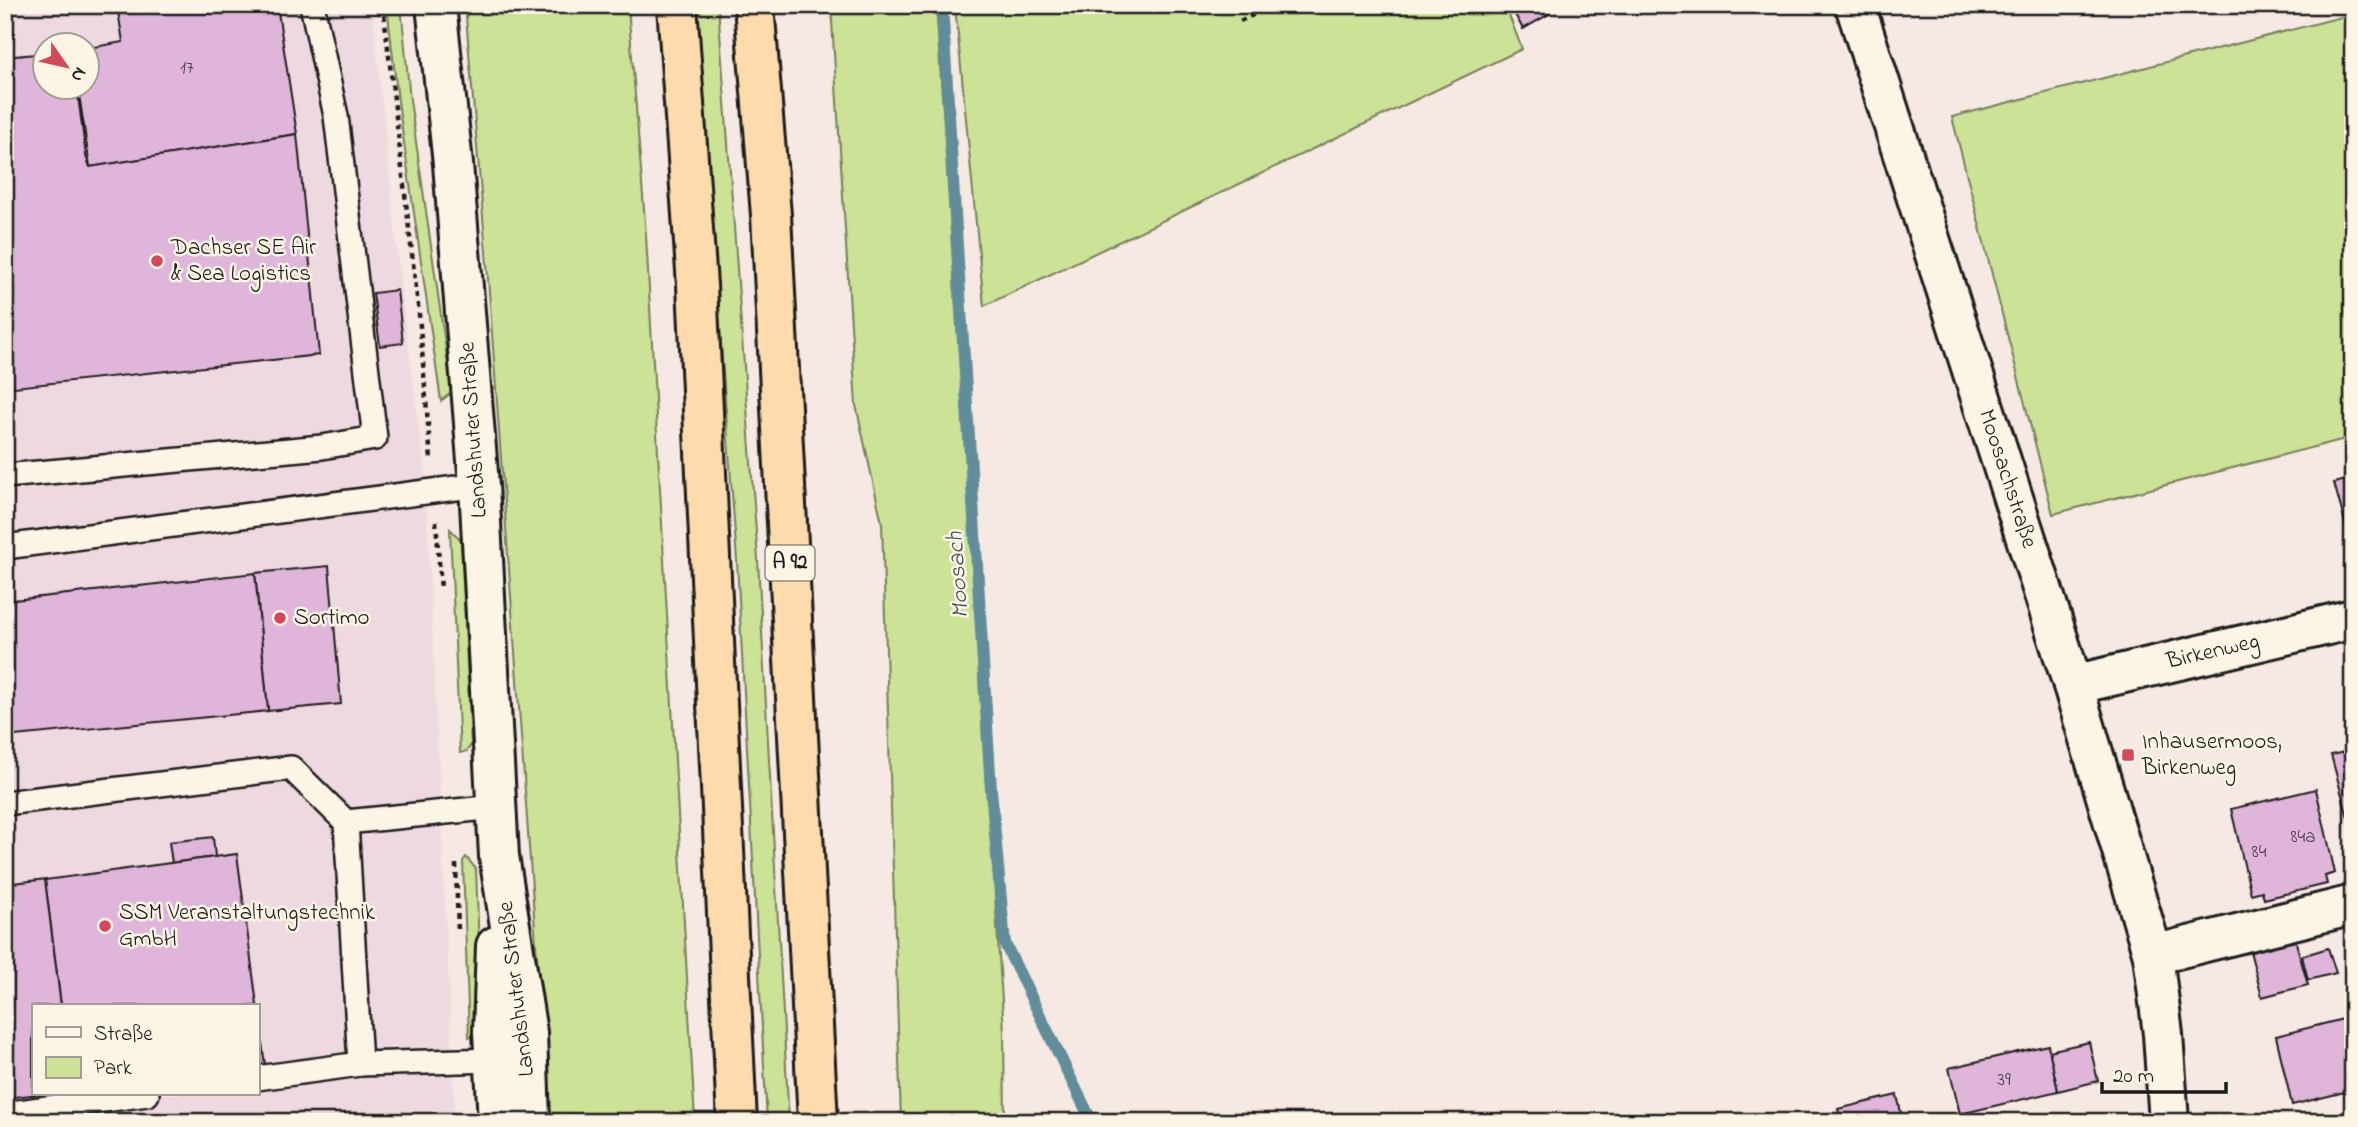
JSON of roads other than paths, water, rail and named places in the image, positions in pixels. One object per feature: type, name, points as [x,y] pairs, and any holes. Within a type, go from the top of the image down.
[{"type":"highway","points":[[677,5],[697,285],[737,1122]]},
{"type":"highway","name":"A 92","points":[[754,5],[771,215],[818,1122]]},
{"type":"street","name":"Landshuter Straße","points":[[436,5],[453,164],[479,485],[499,856],[527,1033],[530,1122]]},
{"type":"street","name":"Moosachstraße","points":[[1855,5],[2073,685],[2153,955],[2163,1034],[2166,1121]]},
{"type":"street","name":"Birkenweg","points":[[2073,685],[2353,619]]},
{"type":"street","name":"Landshuter Straße","points":[[498,1122],[493,1018],[499,856]]},
{"type":"street","points":[[2153,955],[2353,905]]},
{"type":"lane","points":[[5,476],[322,447],[375,438],[337,116],[312,5]]},
{"type":"lane","points":[[5,547],[479,485]]},
{"type":"lane","points":[[5,803],[291,768],[346,822],[359,1063]]},
{"type":"lane","points":[[346,822],[496,807]]},
{"type":"lane","points":[[259,1078],[359,1063],[494,1060]]},
{"type":"lane","points":[[5,1114],[133,1096]]},
{"type":"waterway","name":"Moosach","points":[[942,5],[991,790],[1005,944],[1092,1122]]},
{"type":"place","name":"Dachser SE Air & Sea Logistics","points":[[157,261]]},
{"type":"place","name":"Sortimo","points":[[280,618]]},
{"type":"place","name":"Inhausermoos, Birkenweg","points":[[2128,755]]},
{"type":"place","name":"SSM Veranstaltungstechnik GmbH","points":[[105,926]]}]
